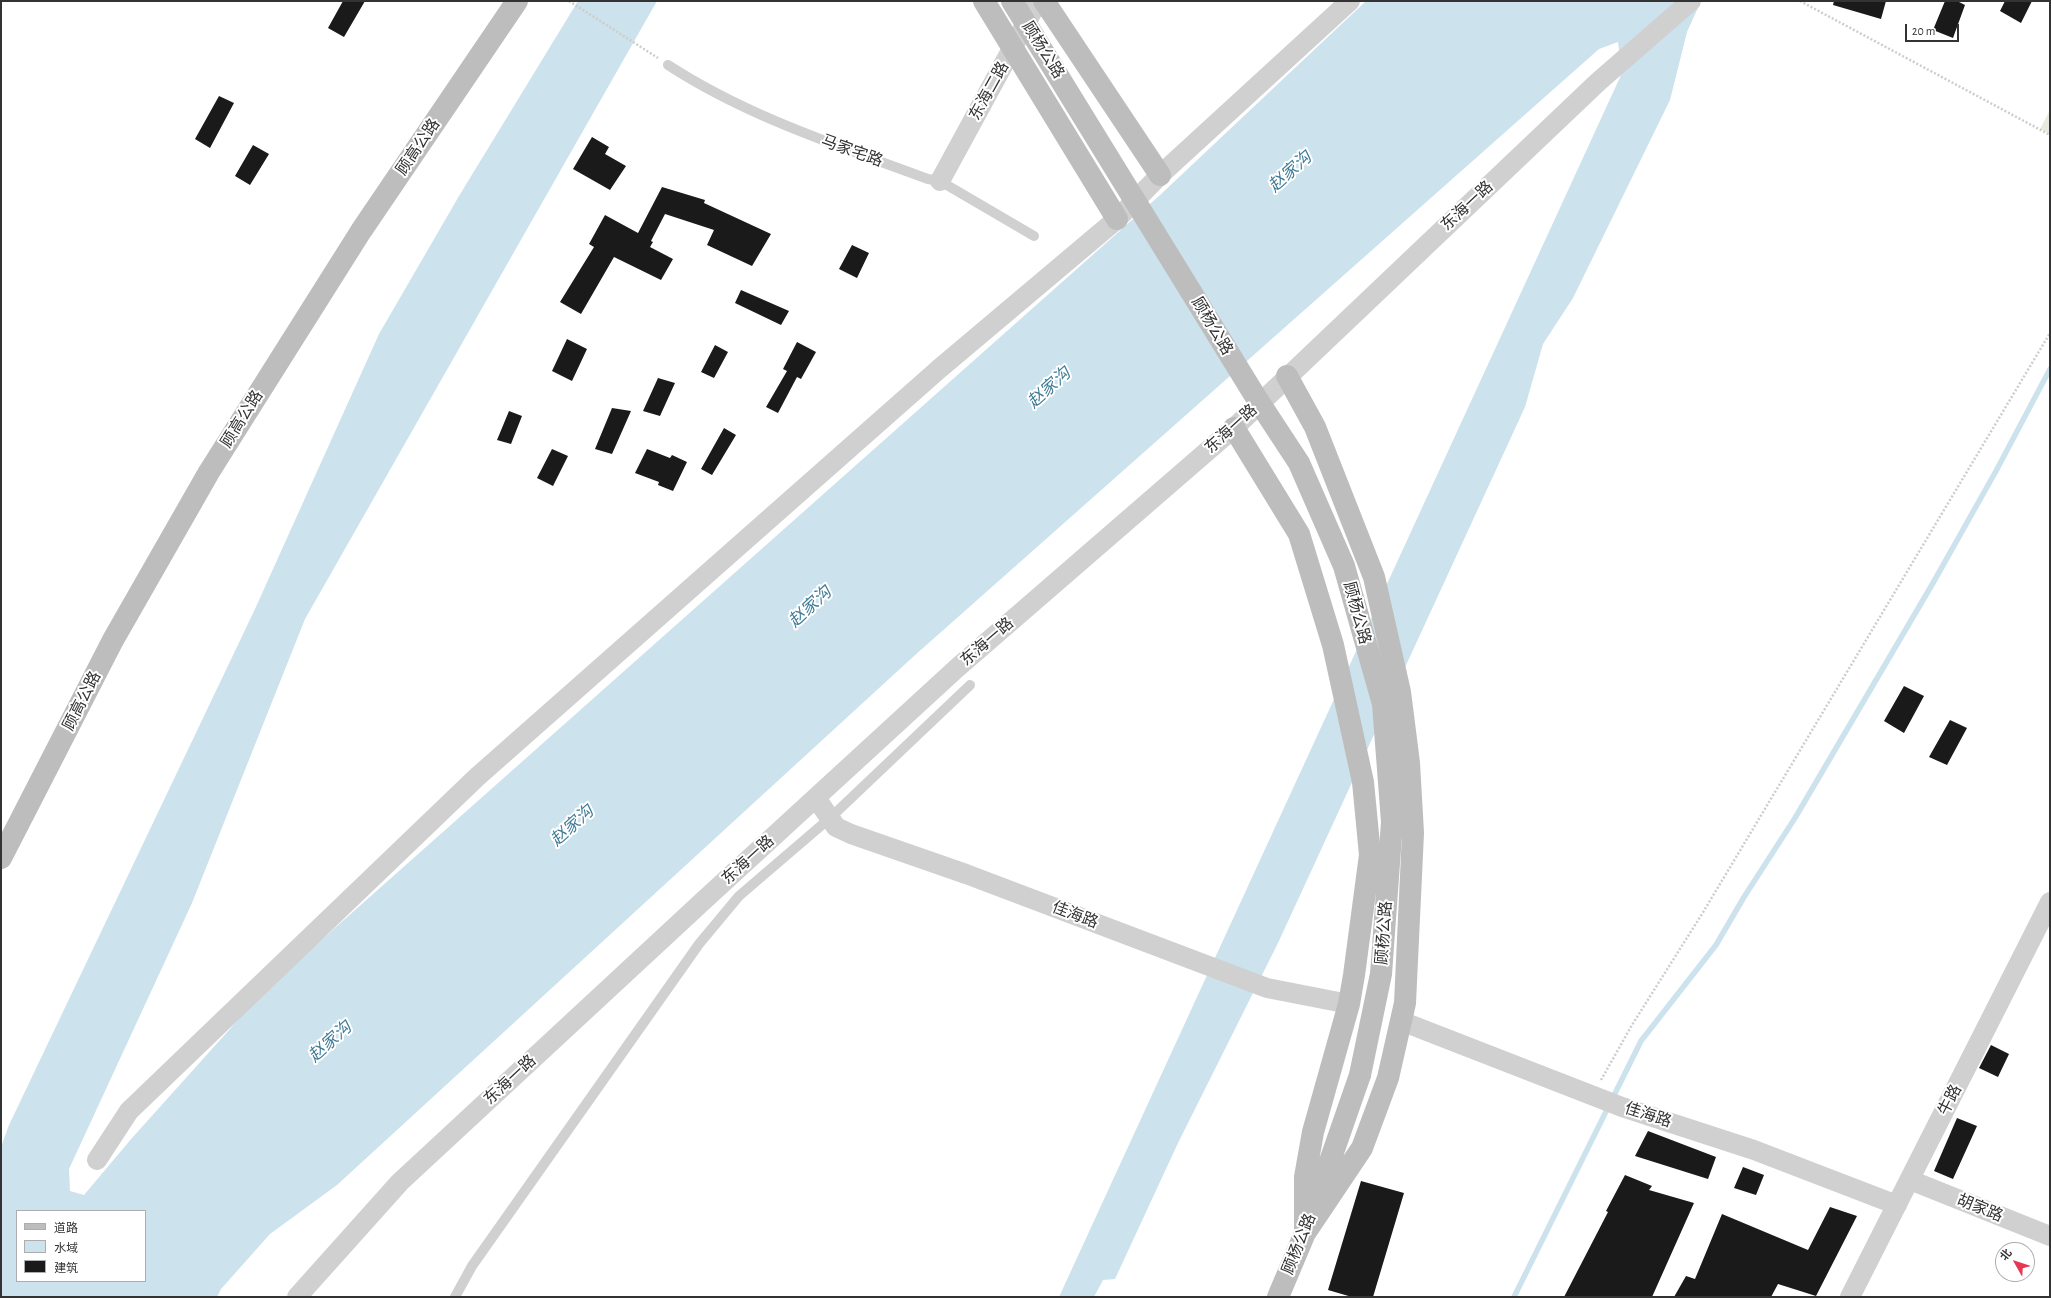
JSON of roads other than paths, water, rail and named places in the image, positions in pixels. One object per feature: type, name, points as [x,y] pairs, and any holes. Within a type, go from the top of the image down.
[{"type":"street","name":"顾高公路","points":[[1,858],[113,640],[209,472],[362,231],[517,1]]},
{"type":"street","points":[[984,1],[1117,219]]},
{"type":"street","name":"顾杨公路","points":[[1012,1],[1257,399],[1299,463],[1344,566],[1383,704],[1392,822],[1381,974],[1360,1075],[1305,1233],[1278,1297]]},
{"type":"street","name":"东海二路","points":[[940,181],[1038,1]]},
{"type":"street","points":[[1044,1],[1160,175]]},
{"type":"street","points":[[97,1160],[129,1111],[477,777],[939,369],[1117,219],[1160,175],[1350,1]]},
{"type":"street","name":"东海一路","points":[[297,1297],[400,1182],[957,668],[1234,428],[1598,82],[1691,1]]},
{"type":"street","points":[[1287,376],[1315,426],[1374,577],[1400,692],[1409,763],[1413,833],[1405,1003],[1388,1078],[1362,1148],[1305,1233]]},
{"type":"street","points":[[1234,428],[1299,534],[1333,645],[1363,782],[1370,855],[1349,1004],[1314,1132],[1305,1177],[1305,1233]]},
{"type":"street","name":"佳海路","points":[[816,798],[836,827],[851,834],[966,874],[1267,988],[1349,1004]]},
{"type":"street","name":"牛路","points":[[1850,1297],[2050,902]]},
{"type":"street","name":"佳海路","points":[[1401,1021],[1622,1107],[1754,1150],[1897,1205]]},
{"type":"street","name":"胡家路","points":[[1910,1180],[2050,1236]]},
{"type":"lane","name":"马家宅路","points":[[668,65],[708,90],[760,115],[928,179],[940,181],[1034,236]]},
{"type":"lane","points":[[455,1297],[472,1266],[699,944],[739,896],[830,818],[970,685]]},
{"type":"water","name":"赵家沟","points":[[578,1],[657,1],[305,619],[192,903],[69,1169],[70,1191],[84,1195],[132,1138],[265,990],[1159,196],[1366,1],[1701,1],[1687,32],[1670,100],[1573,298],[1543,344],[1525,407],[1278,943],[1178,1143],[1115,1279],[1103,1280],[1094,1297],[1059,1297],[1622,73],[1618,42],[1599,49],[914,656],[337,1185],[270,1234],[221,1289],[217,1297],[1,1297],[1,1147],[9,1125],[255,609],[379,334],[459,196]]},
{"type":"waterway","points":[[1514,1297],[1641,1041],[1716,945],[1744,897],[1795,818],[1933,583],[1996,471],[2050,369]]}]
